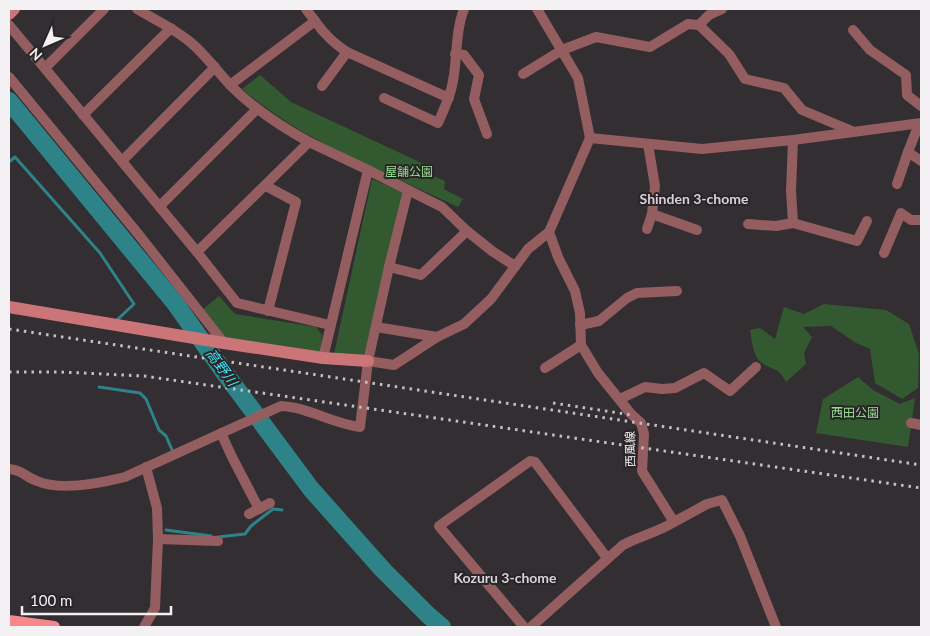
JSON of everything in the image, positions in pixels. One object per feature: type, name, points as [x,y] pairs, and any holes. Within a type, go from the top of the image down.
[{"type":"main road","points":[[9,622],[54,627]]},
{"type":"street","points":[[9,14],[14,9]]},
{"type":"street","points":[[45,68],[104,9]]},
{"type":"street","points":[[137,9],[171,28],[190,42],[230,85],[257,109],[282,127],[442,207],[467,231],[515,266]]},
{"type":"street","points":[[306,9],[324,34],[334,44],[347,52],[449,98]]},
{"type":"street","points":[[384,98],[438,123],[449,98],[464,9]]},
{"type":"street","points":[[9,307],[323,358],[394,365],[437,337],[464,324],[484,305],[528,250],[549,232],[590,138],[578,78],[537,9]]},
{"type":"street","points":[[699,25],[709,16],[722,9]]},
{"type":"street","points":[[230,85],[315,21]]},
{"type":"street","points":[[523,74],[562,50],[596,37],[650,47],[688,24],[699,25],[729,54],[745,79],[784,88],[802,110],[853,131]]},
{"type":"street","points":[[9,25],[160,206],[237,303],[330,325]]},
{"type":"street","points":[[83,115],[171,28]]},
{"type":"street","points":[[853,30],[870,50],[906,75],[907,94],[921,106]]},
{"type":"street","points":[[322,86],[347,52]]},
{"type":"street","points":[[455,54],[464,55],[479,75],[474,99],[487,134]]},
{"type":"street","points":[[122,161],[215,67]]},
{"type":"street","points":[[9,77],[133,228],[221,342]]},
{"type":"street","points":[[160,206],[257,109]]},
{"type":"street","points":[[590,138],[702,149],[920,124],[897,184]]},
{"type":"street","points":[[792,223],[793,140]]},
{"type":"street","points":[[197,252],[309,142]]},
{"type":"street","points":[[647,229],[652,214],[655,186],[648,144]]},
{"type":"street","points":[[908,152],[921,161]]},
{"type":"street","points":[[323,358],[368,170]]},
{"type":"street","points":[[266,186],[296,202],[268,311]]},
{"type":"street","points":[[9,469],[18,470],[36,481],[61,485],[106,482],[125,477],[282,406],[292,406],[346,425],[360,427],[368,361],[388,267],[408,190]]},
{"type":"street","points":[[652,214],[697,230]]},
{"type":"street","points":[[884,253],[901,214],[911,220],[921,220]]},
{"type":"street","points":[[748,224],[776,226],[792,223],[857,241],[866,221]]},
{"type":"street","points":[[388,267],[421,275],[467,231]]},
{"type":"street","name":"西風線","points":[[549,232],[558,257],[575,291],[580,313],[581,345],[598,373],[631,414],[641,423],[644,434],[642,471],[674,522]]},
{"type":"street","points":[[580,325],[599,321],[627,298],[637,293],[677,291]]},
{"type":"street","points":[[376,327],[437,337]]},
{"type":"street","points":[[545,368],[581,345]]},
{"type":"street","points":[[620,399],[645,387],[675,388],[704,373],[730,391],[756,367]]},
{"type":"street","points":[[221,433],[259,509]]},
{"type":"street","points":[[524,627],[439,526],[530,462],[535,462],[607,558]]},
{"type":"street","points":[[144,627],[155,608],[158,539],[157,508],[146,467]]},
{"type":"street","points":[[531,627],[623,545],[639,536],[653,534],[707,504],[722,500],[740,536],[776,627]]},
{"type":"street","points":[[249,514],[270,502]]},
{"type":"street","points":[[158,539],[218,541]]},
{"type":"green space","name":"屋舗公園","points":[[260,75],[291,102],[426,165],[423,171],[445,181],[444,189],[463,199],[458,207],[346,155],[266,108],[242,89]]},
{"type":"green space","points":[[372,179],[402,192],[364,356],[334,354]]},
{"type":"green space","points":[[219,296],[235,314],[316,327],[322,335],[320,351],[314,352],[226,340],[202,310]]},
{"type":"green space","points":[[824,304],[886,310],[909,324],[919,354],[918,388],[902,399],[875,383],[870,349],[856,343],[831,326],[803,327],[812,337],[804,353],[806,364],[786,382],[778,371],[759,360],[753,348],[750,330],[760,328],[775,339],[784,307],[804,314]]},
{"type":"green space","name":"西田公園","points":[[858,377],[873,390],[900,404],[915,398],[908,447],[816,433],[823,399]]},
{"type":"waterway","name":"高野川","points":[[9,101],[175,303],[311,489],[383,570],[442,627]]},
{"type":"waterway","points":[[9,162],[15,157],[100,253],[134,304],[117,320]]},
{"type":"waterway","points":[[99,387],[140,393],[146,399],[159,430],[166,436],[173,452]]},
{"type":"waterway","points":[[218,537],[245,534],[251,526],[273,509],[282,510]]},
{"type":"waterway","points":[[166,530],[211,536]]},
{"type":"railway","points":[[9,329],[921,465]]},
{"type":"railway","points":[[9,372],[61,372],[144,376],[921,488]]},
{"type":"railway","points":[[553,403],[632,415]]},
{"type":"district","name":"Shinden 3-chome","points":[[694,198]]},
{"type":"district","name":"Kozuru 3-chome","points":[[505,577]]}]
